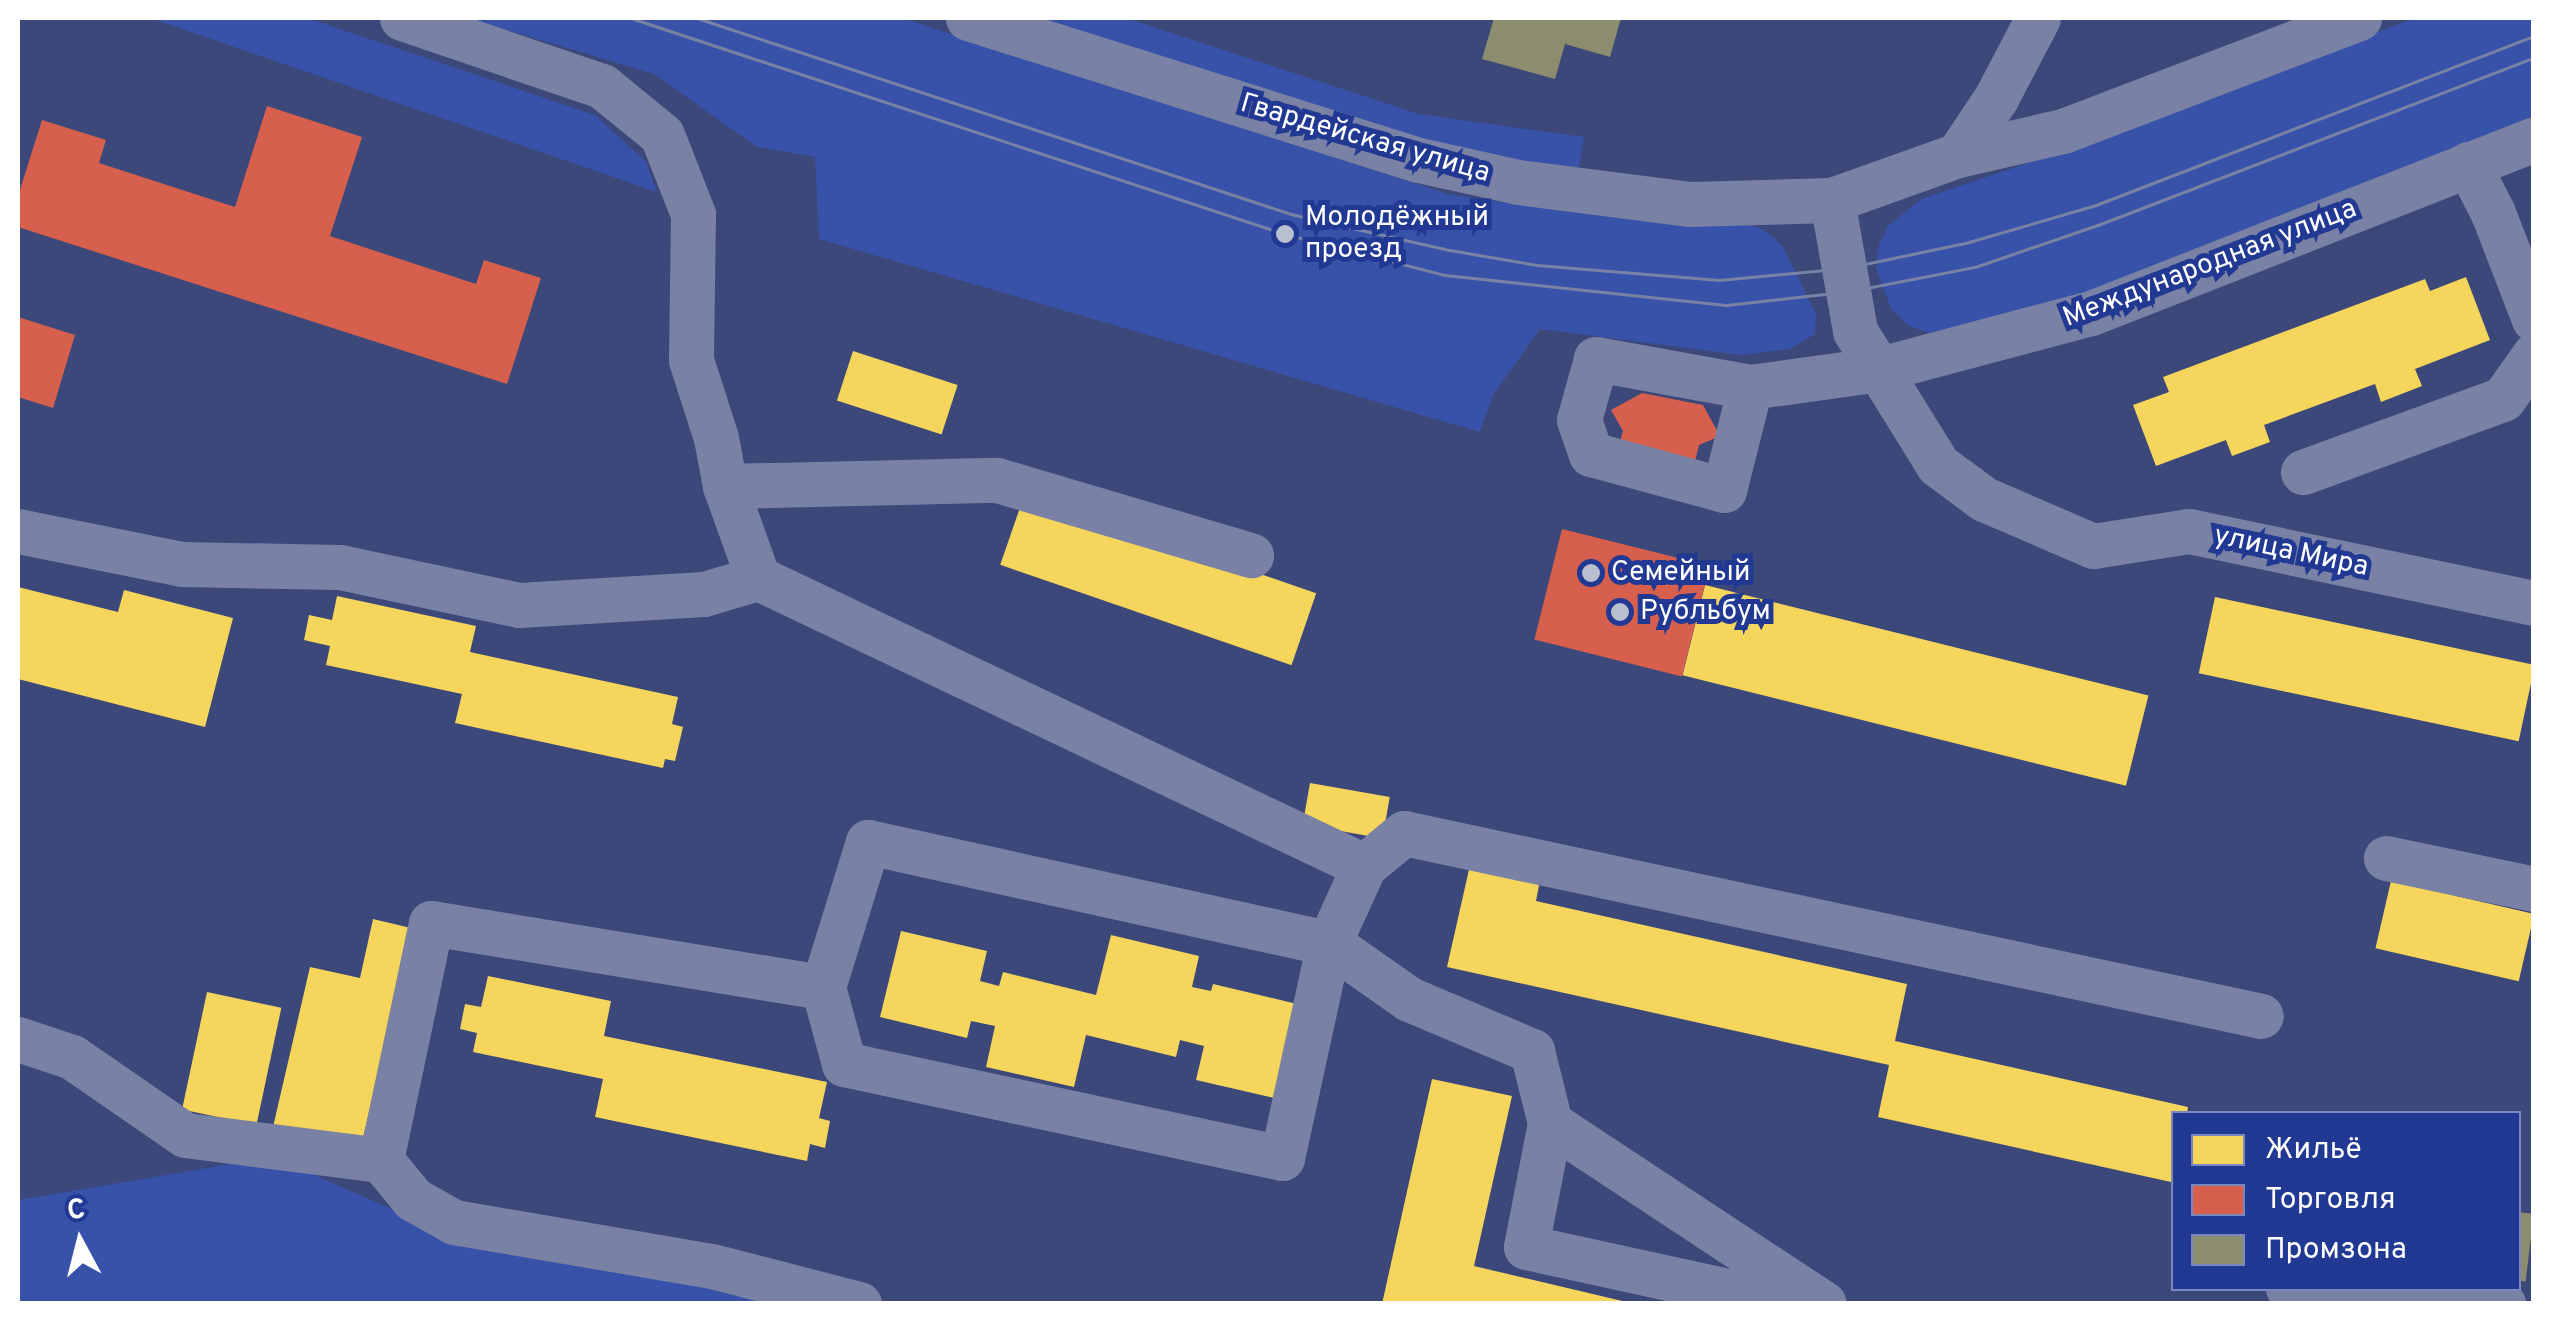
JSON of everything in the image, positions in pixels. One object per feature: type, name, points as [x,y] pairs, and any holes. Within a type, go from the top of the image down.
[{"type":"street","points":[[402,18],[602,86],[662,135],[693,214],[692,360],[716,438],[725,486],[758,578]]},
{"type":"street","name":"Гвардейская улица","points":[[968,18],[1419,160],[1518,182],[1689,204],[1832,200]]},
{"type":"street","points":[[1958,155],[1996,98],[2038,18]]},
{"type":"street","points":[[1832,200],[1958,155],[2063,131],[2359,18]]},
{"type":"street","name":"Международная улица","points":[[1750,387],[1880,369],[2091,312],[2534,140]]},
{"type":"street","points":[[2468,164],[2493,213],[2534,319]]},
{"type":"street","name":"улица Мира","points":[[1832,200],[1855,331],[1938,465],[1984,499],[2093,546],[2189,530],[2534,603]]},
{"type":"street","points":[[2304,472],[2503,399],[2534,355]]},
{"type":"street","points":[[725,486],[997,480],[1251,555]]},
{"type":"street","points":[[18,532],[182,564],[340,566],[519,606],[704,594],[758,578],[1364,866]]},
{"type":"street","points":[[1787,1304],[1526,1247],[1550,1122],[1532,1051],[1409,999],[1328,943],[868,842],[823,986],[844,1064],[1282,1158],[1328,943],[1364,866],[1404,833],[2261,1016]]},
{"type":"street","points":[[2386,858],[2534,889]]},
{"type":"street","points":[[382,1160],[431,923],[823,986]]},
{"type":"street","points":[[18,1040],[72,1057],[185,1135],[382,1160],[413,1199],[454,1222],[712,1266],[859,1304]]},
{"type":"street","points":[[1550,1122],[1824,1304]]},
{"type":"street","points":[[2328,1291],[2504,1304]]},
{"type":"shaded area","points":[[150,18],[307,18],[595,115],[646,162],[657,192]]},
{"type":"shaded area","points":[[467,18],[902,18],[1448,194],[1569,212],[1742,221],[1764,230],[1782,245],[1816,314],[1815,334],[1790,349],[1742,355],[1540,329],[1493,395],[1480,432],[819,239],[815,157],[757,147],[654,74]]},
{"type":"shaded area","points":[[1029,18],[1126,18],[1419,114],[1584,137],[1577,179],[1427,145]]},
{"type":"shaded area","points":[[2415,18],[2533,18],[2533,116],[2085,295],[1933,334],[1909,326],[1891,309],[1876,267],[1879,245],[1888,226],[1921,199],[2108,136]]},
{"type":"shaded area","points":[[273,1157],[451,1235],[795,1304],[18,1304],[18,1200]]},
{"type":"building: Жильё","points":[[2466,277],[2490,340],[2415,369],[2422,386],[2381,402],[2375,384],[2264,425],[2270,442],[2232,456],[2226,440],[2156,466],[2133,405],[2169,392],[2163,377],[2425,279],[2430,291]]},
{"type":"building: Жильё","points":[[853,351],[958,385],[942,434],[837,400]]},
{"type":"building: Жильё","points":[[1025,493],[1316,593],[1291,665],[1000,565]]},
{"type":"building: Жильё","points":[[1705,585],[2148,696],[2126,786],[1683,675]]},
{"type":"building: Жильё","points":[[18,587],[118,612],[124,590],[233,618],[205,727],[18,679]]},
{"type":"building: Жильё","points":[[337,596],[476,626],[470,652],[678,697],[672,724],[683,727],[675,761],[665,759],[663,768],[455,723],[462,694],[326,665],[330,646],[304,640],[309,615],[332,620]]},
{"type":"building: Жильё","points":[[2215,597],[2534,665],[2519,741],[2199,673]]},
{"type":"building: Жильё","points":[[1310,783],[1390,797],[1382,838],[1303,824]]},
{"type":"building: Жильё","points":[[1470,865],[1540,880],[1536,901],[1907,984],[1895,1041],[2188,1107],[2187,1111],[2171,1111],[2171,1182],[1878,1117],[1889,1065],[1447,967]]},
{"type":"building: Жильё","points":[[2391,881],[2534,914],[2519,981],[2375,948]]},
{"type":"building: Жильё","points":[[373,919],[411,928],[361,1147],[273,1127],[310,967],[360,978]]},
{"type":"building: Жильё","points":[[901,931],[987,951],[980,981],[999,986],[1003,972],[1096,995],[1111,935],[1199,956],[1192,987],[1211,991],[1213,984],[1297,1004],[1274,1098],[1196,1080],[1204,1046],[1180,1040],[1176,1057],[1086,1035],[1074,1087],[986,1067],[995,1026],[971,1021],[967,1038],[880,1017]]},
{"type":"building: Жильё","points":[[488,976],[611,1001],[604,1036],[827,1082],[819,1118],[830,1121],[825,1148],[810,1144],[807,1161],[595,1117],[603,1079],[473,1052],[477,1033],[460,1029],[465,1004],[481,1007]]},
{"type":"building: Жильё","points":[[207,992],[281,1008],[256,1125],[182,1109]]},
{"type":"building: Жильё","points":[[1432,1079],[1512,1096],[1474,1266],[1635,1304],[1382,1304]]},
{"type":"building: Торговля","points":[[267,106],[362,137],[330,236],[476,284],[484,260],[541,278],[507,384],[18,227],[18,196],[42,120],[106,140],[99,163],[235,207]]},
{"type":"building: Торговля","points":[[18,317],[75,335],[53,408],[18,397]]},
{"type":"building: Торговля","points":[[1642,393],[1703,405],[1720,436],[1699,445],[1695,461],[1619,444],[1623,431],[1611,410]]},
{"type":"building: Торговля","name":"Рубльбум","points":[[1562,529],[1709,566],[1682,676],[1534,640]]},
{"type":"building: Промзона","points":[[1494,18],[1621,18],[1610,57],[1565,44],[1555,79],[1482,59]]},
{"type":"building: Промзона","points":[[2521,1212],[2534,1214],[2526,1281],[2521,1281]]},
{"type":"tram line","points":[[631,18],[1285,234],[1445,275],[1727,305],[1851,291],[1975,267],[2098,225],[2534,58]]},
{"type":"tram line","points":[[697,18],[1291,214],[1537,265],[1719,280],[1846,268],[1969,242],[2096,205],[2534,36]]},
{"type":"place","name":"Молодёжный проезд","points":[[1285,234]]},
{"type":"place","name":"Семейный","points":[[1591,573]]},
{"type":"place","name":"Рубльбум","points":[[1620,612]]}]
